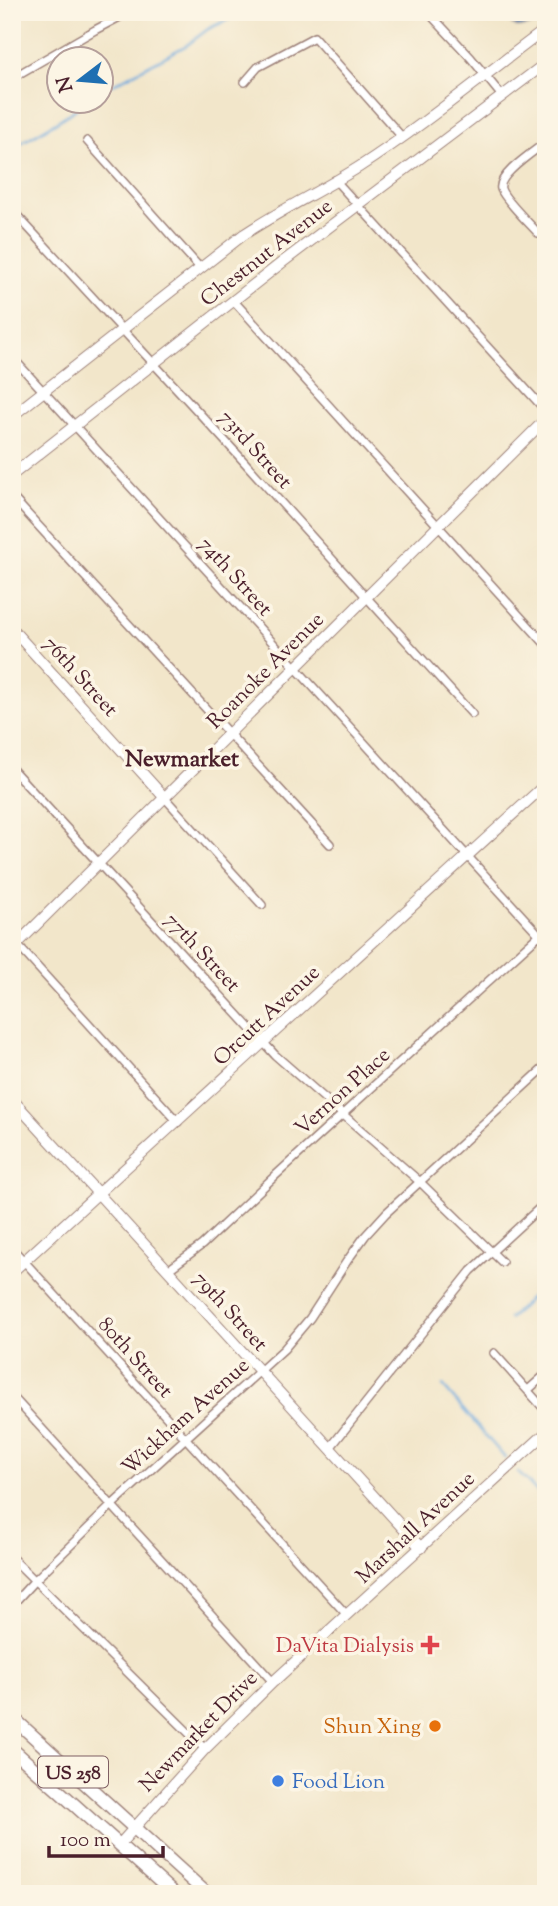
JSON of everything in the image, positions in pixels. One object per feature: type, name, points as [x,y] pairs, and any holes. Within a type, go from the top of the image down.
[{"type":"highway","name":"US 258","points":[[12,1717],[206,1894]]},
{"type":"highway","name":"US 258","points":[[12,1749],[174,1894]]},
{"type":"street","points":[[12,78],[129,12]]},
{"type":"street","points":[[428,12],[502,96]]},
{"type":"street","name":"Chestnut Avenue","points":[[12,416],[260,224],[357,168],[546,29]]},
{"type":"street","points":[[245,82],[258,67],[314,37],[402,137]]},
{"type":"street","name":"Chestnut Avenue","points":[[12,475],[233,300],[546,63]]},
{"type":"street","points":[[87,141],[200,268]]},
{"type":"street","points":[[546,142],[504,176],[500,186],[538,233],[546,235]]},
{"type":"street","points":[[335,180],[546,411]]},
{"type":"street","name":"73rd Street","points":[[12,210],[472,714]]},
{"type":"street","points":[[233,300],[546,645]]},
{"type":"street","name":"74th Street","points":[[12,357],[546,942]]},
{"type":"street","name":"Roanoke Avenue","points":[[14,944],[546,419]]},
{"type":"street","points":[[12,497],[330,844]]},
{"type":"street","name":"76th Street","points":[[12,629],[262,905]]},
{"type":"street","name":"77th Street","points":[[12,769],[264,1043],[419,1181],[502,1262]]},
{"type":"street","name":"Orcutt Avenue","points":[[12,1272],[546,784]]},
{"type":"street","name":"Vernon Place","points":[[167,1270],[202,1245],[539,935]]},
{"type":"street","points":[[14,944],[178,1122]]},
{"type":"street","name":"Wickham Avenue","points":[[12,1605],[112,1506],[284,1349],[310,1318],[365,1236],[386,1213],[546,1066]]},
{"type":"street","name":"79th Street","points":[[12,1099],[421,1548]]},
{"type":"street","points":[[330,1448],[471,1271],[546,1202]]},
{"type":"street","name":"80th Street","points":[[12,1248],[347,1615]]},
{"type":"street","points":[[494,1353],[546,1410]]},
{"type":"street","points":[[528,1390],[546,1374]]},
{"type":"street","points":[[12,1396],[273,1682]]},
{"type":"street","name":"Marshall Avenue","points":[[310,1649],[546,1433]]},
{"type":"street","points":[[12,1558],[205,1749]]},
{"type":"street","name":"Newmarket Drive","points":[[119,1845],[205,1749],[310,1649]]},
{"type":"water","points":[[496,12],[543,12],[545,23],[517,27]]},
{"type":"waterway","points":[[116,83],[187,45],[208,29],[244,12]]},
{"type":"waterway","points":[[12,148],[66,116]]},
{"type":"waterway","points":[[509,1319],[546,1283]]},
{"type":"waterway","points":[[443,1386],[505,1458]]},
{"type":"waterway","points":[[518,1472],[546,1501]]},
{"type":"place","name":"DaVita Dialysis","points":[[430,1645]]},
{"type":"place","name":"Shun Xing","points":[[435,1726]]},
{"type":"place","name":"Food Lion","points":[[278,1781]]},
{"type":"district","name":"Newmarket","points":[[182,758]]}]
